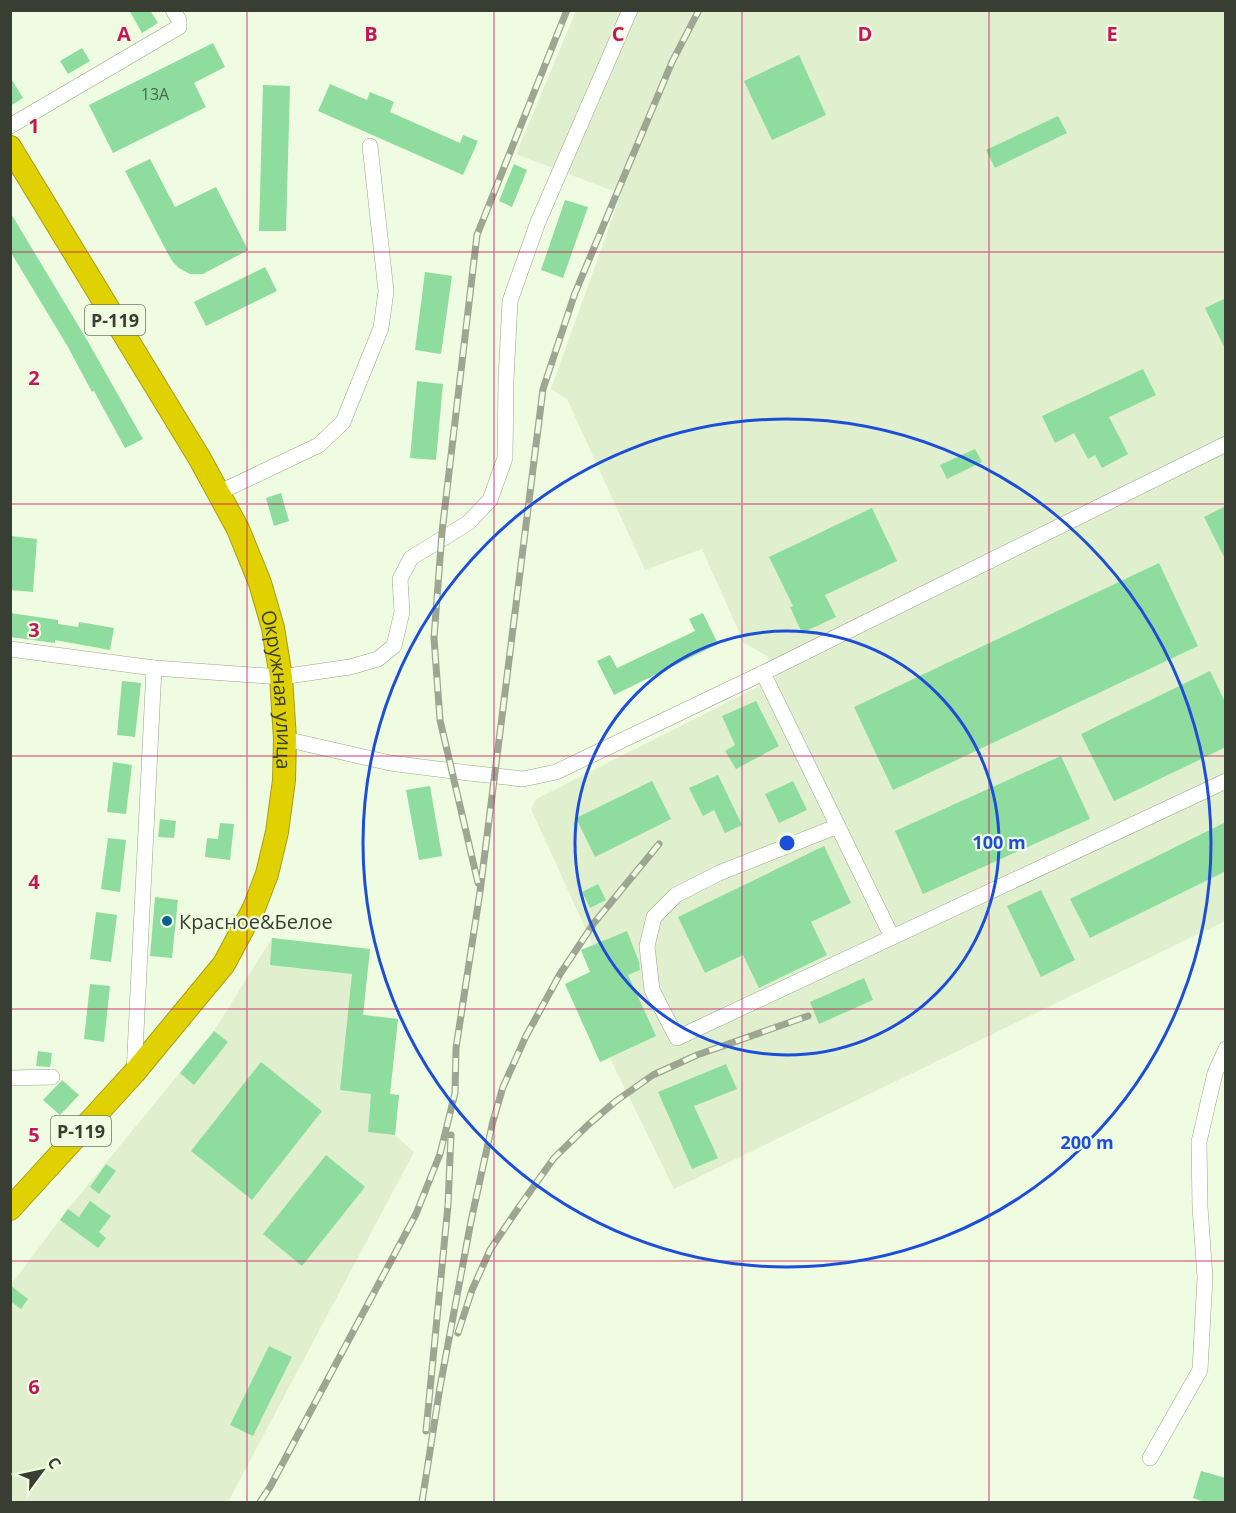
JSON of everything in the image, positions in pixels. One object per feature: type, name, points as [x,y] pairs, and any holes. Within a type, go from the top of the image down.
[{"type":"highway","name":"Окружная улица","points":[[10,147],[200,459],[238,529],[260,583],[273,628],[281,677],[285,739],[284,780],[277,832],[267,874],[254,908],[224,964],[134,1073],[19,1191],[10,1209]]},
{"type":"street","points":[[10,126],[179,27],[179,20],[173,10]]},
{"type":"street","points":[[10,648],[154,668],[281,677],[350,668],[378,658],[394,646],[402,612],[400,579],[411,558],[468,523],[490,500],[505,458],[510,301],[538,222],[630,10]]},
{"type":"street","points":[[218,493],[319,445],[343,422],[381,328],[386,291],[370,146]]},
{"type":"street","points":[[285,739],[390,763],[523,779],[556,772],[763,673],[1226,444]]},
{"type":"street","points":[[134,1073],[154,668]]},
{"type":"street","points":[[763,673],[892,937]]},
{"type":"street","points":[[838,826],[719,873],[676,895],[654,917],[647,946],[652,990],[677,1038],[1226,781]]},
{"type":"street","points":[[1150,1458],[1200,1370],[1205,1277],[1200,1207],[1199,1142],[1215,1073],[1226,1049]]},
{"type":"street","points":[[10,1078],[52,1077]]},
{"type":"shaded area","points":[[576,11],[1225,11],[1225,921],[674,1189],[610,1058],[600,1062],[565,984],[590,972],[581,950],[593,945],[531,809],[536,799],[776,678],[767,656],[744,643],[702,549],[645,570],[567,399],[551,389],[621,194],[516,154]]},
{"type":"shaded area","points":[[272,938],[370,949],[363,1014],[398,1019],[390,1094],[399,1095],[395,1135],[414,1152],[228,1502],[11,1502],[10,1286],[68,1209],[214,1031]]},
{"type":"building","points":[[129,10],[150,10],[158,23],[142,33]]},
{"type":"building","points":[[213,43],[225,67],[194,83],[206,107],[113,153],[89,105]]},
{"type":"building","points":[[82,48],[90,61],[68,74],[60,61]]},
{"type":"building","points":[[799,55],[826,115],[772,140],[744,81]]},
{"type":"building","points":[[10,77],[23,98],[10,106]]},
{"type":"building","points":[[330,84],[367,100],[370,92],[394,102],[390,112],[460,143],[463,135],[478,141],[463,175],[318,111]]},
{"type":"building","points":[[263,85],[290,86],[286,231],[259,231]]},
{"type":"building","points":[[1058,116],[1067,133],[995,168],[986,150]]},
{"type":"building","points":[[150,159],[175,207],[216,187],[248,250],[203,274],[190,274],[179,268],[168,254],[125,171]]},
{"type":"building","points":[[514,164],[527,170],[512,207],[499,201]]},
{"type":"building","points":[[565,200],[588,207],[563,278],[541,270]]},
{"type":"building","points":[[10,212],[143,439],[125,448],[94,391],[92,392],[68,347],[10,251]]},
{"type":"building","points":[[265,267],[277,291],[206,326],[194,302]]},
{"type":"building","points":[[425,272],[452,276],[441,354],[415,350]]},
{"type":"building","points":[[1226,298],[1226,351],[1205,308]]},
{"type":"building","points":[[1143,369],[1156,395],[1109,417],[1128,454],[1102,468],[1095,455],[1088,459],[1074,433],[1055,443],[1042,416]]},
{"type":"building","points":[[417,381],[443,384],[436,460],[410,458]]},
{"type":"building","points":[[975,449],[982,462],[947,479],[940,465]]},
{"type":"building","points":[[281,493],[289,521],[274,526],[266,498]]},
{"type":"building","points":[[1226,506],[1226,561],[1204,517]]},
{"type":"building","points":[[872,508],[897,561],[825,595],[836,617],[802,633],[790,607],[793,606],[769,557]]},
{"type":"building","points":[[11,536],[37,539],[33,592],[10,590]]},
{"type":"building","points":[[1159,563],[1198,646],[893,790],[854,707]]},
{"type":"building","points":[[10,613],[58,620],[58,624],[78,627],[79,622],[114,628],[110,650],[55,640],[55,643],[10,637]]},
{"type":"building","points":[[703,613],[718,644],[614,695],[597,661],[610,655],[617,668],[695,631],[689,619]]},
{"type":"building","points":[[1210,671],[1226,704],[1226,747],[1114,801],[1081,734]]},
{"type":"building","points":[[122,681],[141,683],[135,737],[117,735]]},
{"type":"building","points":[[756,701],[779,746],[736,769],[725,751],[735,745],[722,716]]},
{"type":"building","points":[[1061,756],[1090,819],[923,894],[895,831]]},
{"type":"building","points":[[113,762],[132,765],[126,814],[107,812]]},
{"type":"building","points":[[718,775],[742,825],[725,833],[714,810],[703,816],[689,788]]},
{"type":"building","points":[[652,781],[671,819],[595,857],[576,818]]},
{"type":"building","points":[[793,781],[807,810],[779,823],[765,794]]},
{"type":"building","points":[[430,786],[442,856],[419,860],[406,790]]},
{"type":"building","points":[[160,819],[176,821],[174,838],[158,837]]},
{"type":"building","points":[[1226,822],[1226,871],[1090,938],[1070,899]]},
{"type":"building","points":[[220,823],[234,824],[230,860],[205,857],[207,838],[218,839]]},
{"type":"building","points":[[108,838],[126,840],[120,892],[101,889]]},
{"type":"building","points":[[824,846],[851,903],[811,922],[827,955],[759,988],[743,955],[705,973],[678,917]]},
{"type":"building","points":[[598,884],[606,900],[590,908],[582,892]]},
{"type":"building","points":[[1041,890],[1075,960],[1041,977],[1007,906]]},
{"type":"building","points":[[155,897],[178,900],[172,958],[150,956]]},
{"type":"building","points":[[96,912],[117,915],[111,962],[90,959]]},
{"type":"building","points":[[627,931],[640,970],[628,975],[656,1036],[600,1062],[565,984],[590,972],[581,950]]},
{"type":"building","points":[[272,938],[370,949],[363,1015],[398,1019],[390,1094],[399,1095],[395,1135],[368,1132],[371,1094],[340,1090],[352,974],[270,965]]},
{"type":"building","points":[[864,978],[873,1000],[819,1024],[810,1002]]},
{"type":"building","points":[[90,984],[110,986],[104,1042],[84,1039]]},
{"type":"building","points":[[214,1031],[228,1042],[194,1085],[180,1073]]},
{"type":"building","points":[[38,1051],[52,1053],[50,1067],[36,1066]]},
{"type":"building","points":[[261,1062],[322,1111],[252,1200],[191,1151]]},
{"type":"building","points":[[726,1064],[737,1089],[694,1106],[718,1158],[692,1169],[658,1092]]},
{"type":"building","points":[[62,1080],[79,1095],[60,1115],[43,1100]]},
{"type":"building","points":[[326,1155],[365,1187],[302,1266],[263,1234]]},
{"type":"building","points":[[106,1164],[116,1171],[99,1194],[90,1187]]},
{"type":"building","points":[[90,1201],[111,1216],[99,1232],[106,1238],[98,1248],[60,1220],[68,1209],[79,1217]]},
{"type":"building","points":[[10,1285],[28,1299],[21,1309],[10,1301]]},
{"type":"building","points":[[269,1346],[292,1357],[253,1436],[230,1425]]},
{"type":"building","points":[[1201,1471],[1226,1478],[1226,1503],[1207,1503],[1193,1498]]},
{"type":"railway","points":[[478,883],[440,720],[434,638],[442,532],[477,235],[567,10]]},
{"type":"railway","points":[[260,1502],[416,1214],[440,1154],[455,1093],[456,1048],[480,892],[543,389],[575,293],[672,62],[699,10]]},
{"type":"railway","points":[[422,1502],[440,1387],[471,1221],[493,1121],[503,1087],[526,1036],[560,974],[594,923],[659,844]]},
{"type":"railway","points":[[458,1333],[472,1290],[490,1250],[554,1158],[589,1124],[616,1101],[653,1075],[697,1055],[808,1016]]},
{"type":"railway","points":[[426,1431],[448,1205],[451,1135]]},
{"type":"place","name":"Красное&Белое","points":[[167,921]]}]
